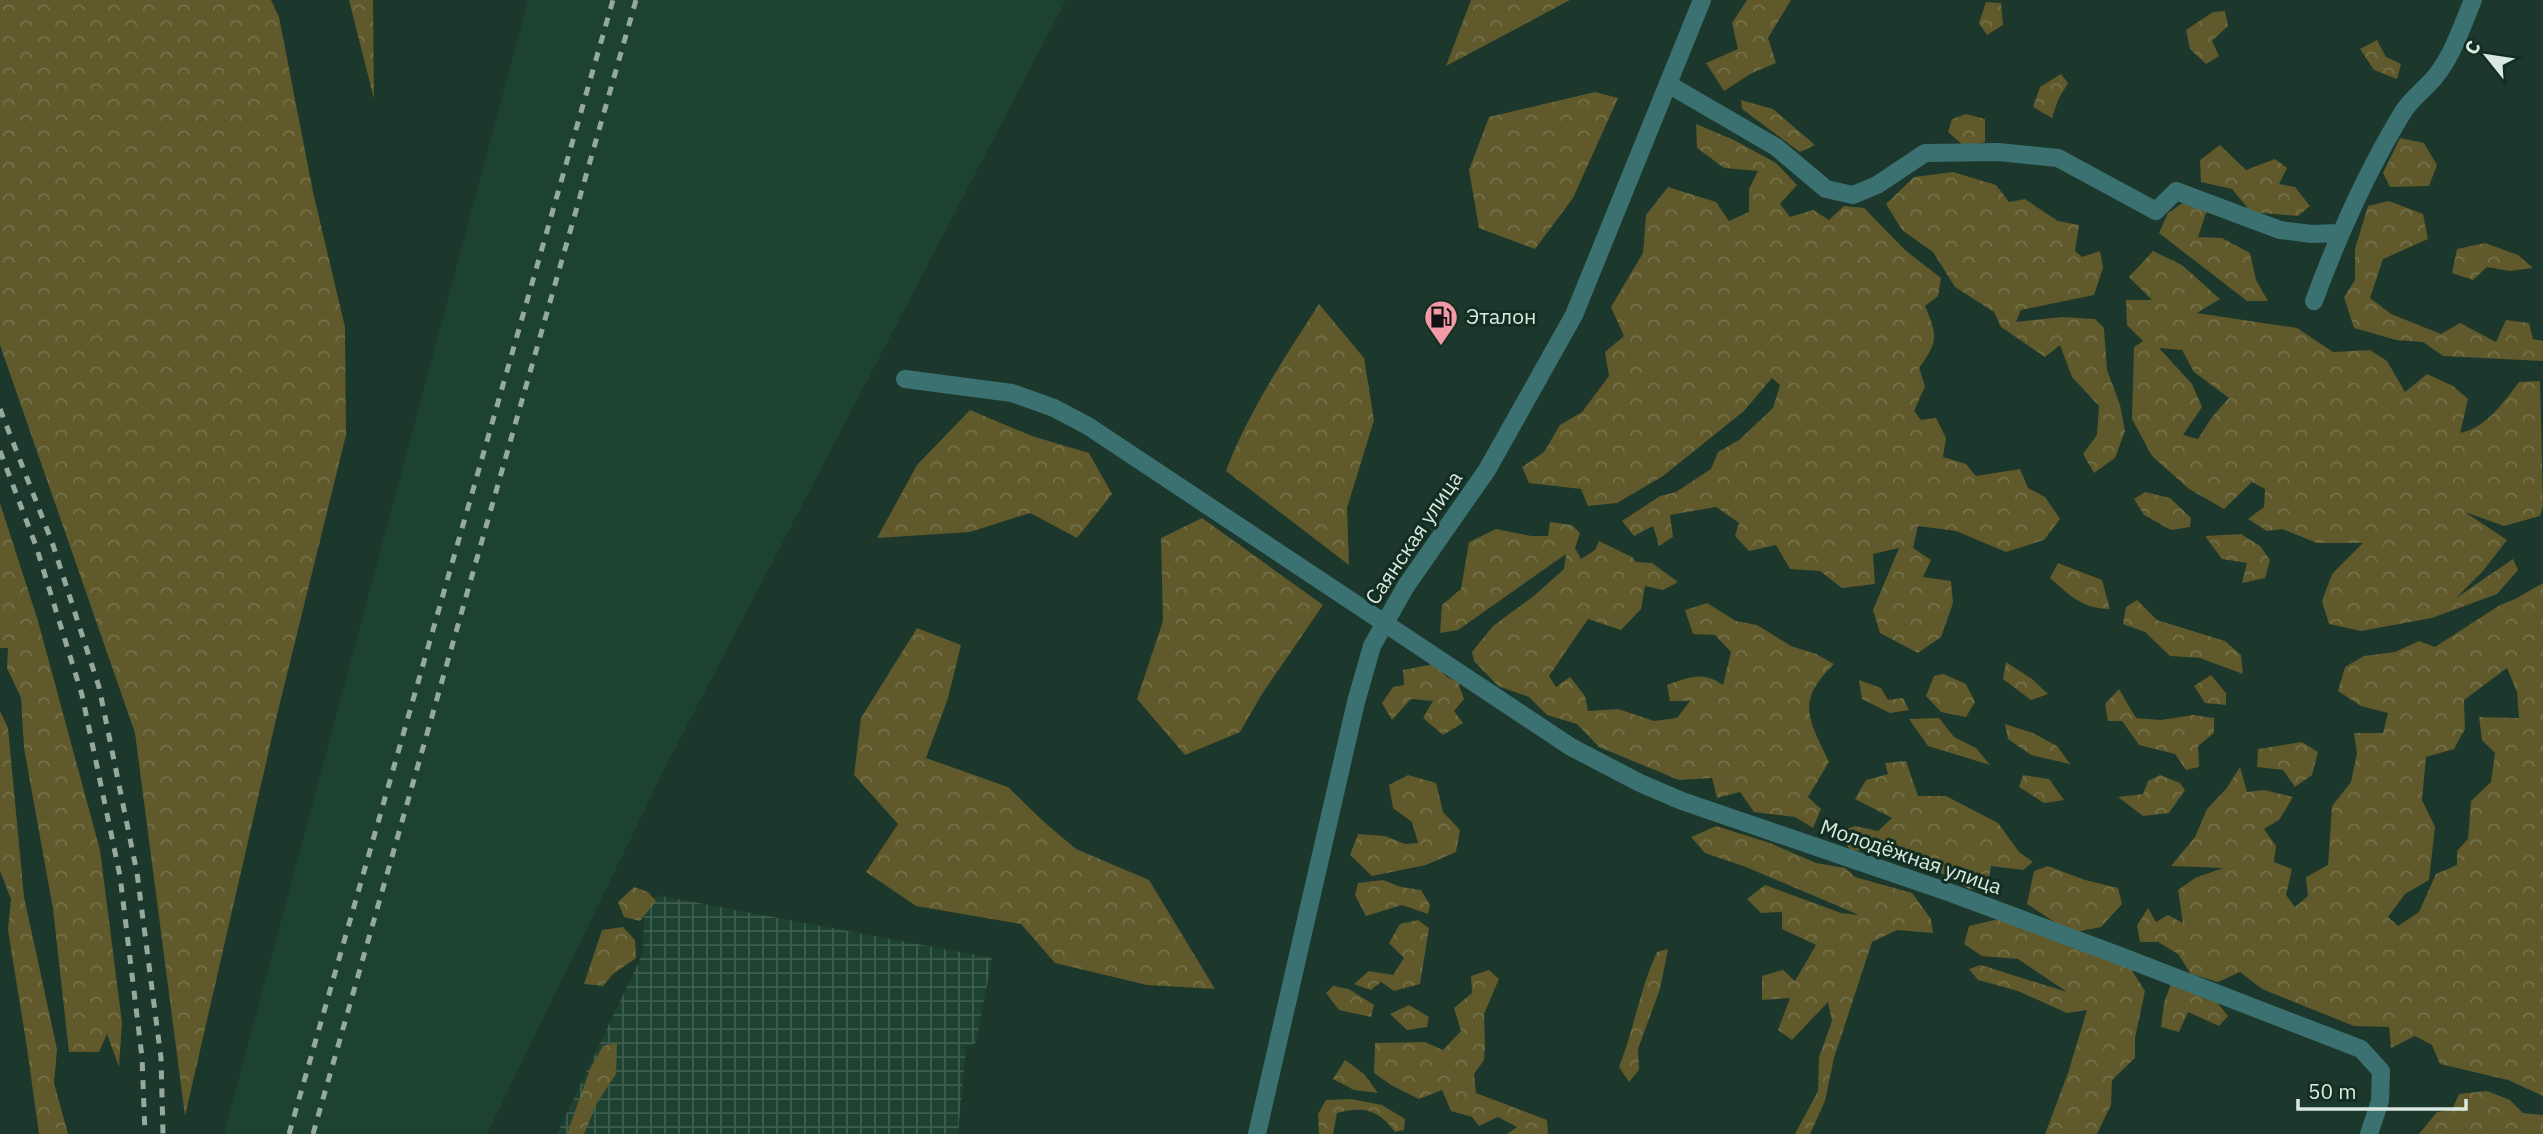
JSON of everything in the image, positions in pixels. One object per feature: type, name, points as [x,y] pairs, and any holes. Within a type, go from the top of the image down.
[{"type":"street","name":"Саянская улица","points":[[1257,1134],[1364,670],[1372,646],[1406,586],[1487,470],[1559,345],[1584,293],[1702,0]]},
{"type":"street","points":[[2315,301],[2339,233],[2404,110],[2436,76],[2448,58],[2473,0]]},
{"type":"street","points":[[1668,84],[1776,147],[1826,189],[1853,195],[1877,185],[1925,153],[1998,152],[2058,158],[2156,211],[2176,191],[2280,230],[2312,234],[2339,233]]},
{"type":"street","points":[[905,379],[1012,393],[1054,408],[1088,426],[1385,623]]},
{"type":"street","name":"Молодёжная улица","points":[[1385,623],[1571,747],[1682,802],[1951,893],[2361,1049],[2381,1071],[2380,1101],[2369,1134]]},
{"type":"shaded area","points":[[528,0],[1066,0],[667,764],[487,1134],[224,1134]]},
{"type":"shaded area","points":[[656,895],[992,958],[976,1043],[966,1046],[958,1134],[557,1134],[643,953],[644,916]]},
{"type":"green space","points":[[0,0],[271,0],[279,17],[313,192],[345,327],[346,435],[277,715],[185,1116],[135,733],[0,345]]},
{"type":"green space","points":[[349,0],[373,0],[374,99]]},
{"type":"green space","points":[[1471,0],[1570,0],[1446,66]]},
{"type":"green space","points":[[1747,0],[1791,0],[1768,38],[1776,63],[1752,73],[1724,91],[1706,63],[1738,49],[1732,23]]},
{"type":"green space","points":[[1986,2],[2001,3],[2003,25],[1987,35],[1979,23]]},
{"type":"green space","points":[[2225,11],[2228,26],[2212,41],[2219,56],[2206,64],[2190,49],[2186,30],[2213,12]]},
{"type":"green space","points":[[2377,40],[2386,57],[2401,64],[2397,79],[2374,70],[2360,49]]},
{"type":"green space","points":[[2061,74],[2068,83],[2052,118],[2033,107],[2040,87]]},
{"type":"green space","points":[[1595,92],[1618,98],[1573,198],[1535,249],[1479,228],[1469,170],[1489,117]]},
{"type":"green space","points":[[1741,100],[1773,109],[1815,145],[1800,152],[1742,109]]},
{"type":"green space","points":[[1966,114],[1985,119],[1985,142],[1964,146],[1948,132],[1952,119]]},
{"type":"green space","points":[[1696,124],[1734,140],[1776,163],[1797,185],[1780,204],[1790,217],[1813,210],[1829,220],[1844,206],[1864,208],[1905,250],[1941,278],[1938,296],[1925,306],[1934,338],[1930,351],[1919,368],[1925,386],[1914,411],[1921,420],[1936,418],[1946,438],[1943,457],[1966,464],[1976,476],[2020,469],[2028,488],[2045,497],[2060,519],[2044,540],[2006,552],[1956,531],[1918,526],[1913,548],[1931,560],[1923,577],[1951,581],[1953,603],[1941,637],[1918,653],[1880,633],[1873,610],[1899,548],[1873,554],[1875,584],[1842,588],[1820,571],[1790,569],[1776,545],[1749,551],[1735,536],[1739,523],[1716,507],[1670,515],[1673,537],[1659,546],[1653,526],[1634,536],[1622,521],[1660,496],[1676,492],[1711,469],[1718,452],[1739,440],[1773,408],[1780,385],[1772,378],[1744,411],[1663,476],[1617,503],[1588,506],[1581,489],[1529,483],[1522,467],[1544,452],[1560,425],[1582,412],[1609,376],[1605,352],[1624,336],[1611,307],[1643,253],[1646,215],[1668,187],[1716,202],[1729,221],[1749,212],[1749,189],[1758,171],[1724,168],[1697,148]]},
{"type":"green space","points":[[2400,138],[2424,143],[2437,165],[2429,186],[2390,187],[2383,173]]},
{"type":"green space","points":[[2220,145],[2246,170],[2275,159],[2287,168],[2279,184],[2295,187],[2310,206],[2298,216],[2251,212],[2232,189],[2201,182],[2200,160]]},
{"type":"green space","points":[[1953,172],[1996,185],[2009,202],[2025,199],[2058,221],[2079,225],[2075,251],[2082,257],[2100,251],[2103,268],[2094,295],[2021,310],[2016,322],[2062,317],[2095,319],[2104,328],[2107,370],[2120,405],[2125,431],[2115,458],[2094,473],[2083,454],[2097,435],[2099,406],[2072,377],[2060,345],[2045,357],[2001,327],[1994,312],[1955,287],[1933,252],[1902,230],[1886,204],[1914,177]]},
{"type":"green space","points":[[2389,201],[2423,214],[2428,239],[2383,259],[2370,298],[2391,314],[2441,334],[2460,323],[2496,342],[2506,320],[2529,323],[2533,339],[2543,341],[2543,361],[2443,356],[2423,342],[2396,340],[2354,328],[2344,297],[2355,280],[2355,249],[2368,206]]},
{"type":"green space","points":[[2184,202],[2207,210],[2198,237],[2222,238],[2250,253],[2256,280],[2268,301],[2247,301],[2159,233],[2168,213]]},
{"type":"green space","points":[[2485,243],[2518,255],[2533,268],[2510,271],[2487,267],[2473,280],[2452,273],[2457,249]]},
{"type":"green space","points":[[2153,251],[2182,265],[2220,299],[2197,313],[2297,328],[2333,352],[2370,350],[2387,361],[2405,392],[2427,374],[2453,386],[2468,399],[2460,433],[2486,420],[2501,406],[2519,382],[2540,381],[2543,506],[2540,516],[2504,526],[2465,512],[2507,540],[2483,571],[2456,598],[2513,559],[2518,570],[2497,594],[2432,618],[2361,631],[2329,624],[2322,601],[2332,574],[2363,543],[2317,543],[2282,529],[2267,531],[2248,519],[2264,507],[2265,489],[2252,482],[2224,509],[2189,489],[2152,456],[2132,419],[2134,347],[2143,341],[2127,325],[2126,300],[2152,300],[2129,277]],"holes":[[[2159,348],[2182,350],[2194,372],[2229,398],[2212,417],[2198,439],[2183,435],[2202,407],[2192,384]]]},
{"type":"green space","points":[[1319,304],[1364,358],[1374,420],[1347,508],[1349,565],[1226,471],[1256,406]]},
{"type":"green space","points":[[970,410],[1032,436],[1089,453],[1112,494],[1077,538],[1030,513],[970,532],[877,538],[917,465]]},
{"type":"green space","points":[[2145,492],[2170,498],[2191,518],[2190,527],[2171,530],[2144,515],[2134,499]]},
{"type":"green space","points":[[0,503],[38,621],[100,850],[122,1023],[119,1067],[107,1034],[99,1052],[69,1052],[53,909],[24,748],[21,698],[7,668],[8,648],[0,648]]},
{"type":"green space","points":[[1202,518],[1323,605],[1262,694],[1240,732],[1185,755],[1137,699],[1163,621],[1161,538]]},
{"type":"green space","points":[[1550,522],[1572,525],[1580,533],[1575,548],[1581,559],[1595,550],[1599,541],[1632,557],[1636,562],[1652,563],[1678,582],[1663,590],[1645,586],[1641,609],[1621,630],[1588,619],[1549,676],[1556,687],[1570,677],[1585,696],[1588,711],[1618,709],[1654,721],[1677,718],[1690,701],[1670,701],[1667,685],[1702,677],[1723,685],[1731,652],[1715,635],[1693,634],[1685,610],[1707,603],[1736,621],[1757,625],[1791,646],[1816,654],[1834,664],[1814,689],[1810,700],[1812,722],[1829,762],[1808,797],[1821,809],[1813,828],[1795,817],[1754,812],[1740,792],[1717,798],[1712,778],[1679,780],[1599,747],[1577,724],[1547,715],[1529,697],[1498,686],[1474,661],[1472,652],[1493,626],[1535,595],[1564,569],[1566,554],[1458,630],[1440,633],[1442,605],[1461,589],[1469,542],[1496,529],[1531,536],[1548,536]]},
{"type":"green space","points":[[2241,534],[2260,546],[2270,560],[2265,578],[2242,583],[2247,563],[2222,559],[2205,536]]},
{"type":"green space","points":[[2058,563],[2102,580],[2110,609],[2084,604],[2050,578]]},
{"type":"green space","points":[[2543,583],[2543,1096],[2508,1080],[2440,1064],[2432,1045],[2415,1036],[2391,1048],[2389,1027],[2354,1026],[2262,989],[2240,972],[2218,982],[2191,974],[2178,954],[2158,942],[2140,942],[2137,926],[2148,908],[2156,922],[2168,915],[2183,923],[2178,890],[2195,878],[2223,868],[2171,866],[2195,837],[2207,809],[2226,789],[2240,767],[2247,792],[2264,790],[2293,797],[2279,820],[2264,829],[2276,846],[2274,862],[2292,869],[2286,895],[2295,907],[2308,896],[2306,877],[2328,865],[2332,806],[2351,782],[2357,753],[2354,733],[2383,733],[2388,713],[2361,706],[2338,691],[2345,667],[2364,656],[2395,652],[2419,641],[2435,647],[2500,605]],"holes":[[[2507,668],[2517,692],[2519,718],[2479,717],[2482,740],[2495,753],[2491,782],[2471,801],[2468,839],[2457,851],[2457,865],[2436,874],[2419,912],[2398,926],[2388,917],[2405,894],[2429,880],[2435,827],[2422,800],[2426,757],[2454,749],[2465,729],[2464,700]]]},
{"type":"green space","points":[[2137,600],[2157,620],[2225,641],[2241,655],[2243,674],[2200,658],[2170,656],[2145,632],[2123,624],[2126,607]]},
{"type":"green space","points":[[917,628],[961,645],[948,698],[926,758],[1008,787],[1076,849],[1149,880],[1215,989],[1147,985],[1055,963],[1021,924],[916,906],[866,872],[898,824],[854,775],[861,718]]},
{"type":"green space","points":[[2006,662],[2032,679],[2048,694],[2031,700],[2003,679]]},
{"type":"green space","points":[[1434,664],[1447,677],[1458,682],[1464,699],[1454,711],[1463,723],[1443,735],[1423,718],[1433,701],[1411,699],[1392,720],[1382,703],[1393,687],[1404,685],[1403,670]]},
{"type":"green space","points":[[1944,674],[1966,684],[1975,702],[1966,717],[1941,712],[1926,696],[1934,676]]},
{"type":"green space","points":[[2211,675],[2226,693],[2226,705],[2205,703],[2194,686]]},
{"type":"green space","points":[[1859,680],[1881,688],[1888,700],[1903,698],[1909,710],[1890,713],[1862,699]]},
{"type":"green space","points":[[2119,689],[2136,718],[2161,720],[2193,715],[2214,718],[2214,733],[2198,746],[2199,767],[2186,770],[2175,754],[2139,745],[2122,721],[2108,721],[2105,704]]},
{"type":"green space","points":[[0,711],[8,728],[24,897],[57,1049],[54,1083],[68,1134],[39,1134],[8,930],[11,899],[0,871]]},
{"type":"green space","points":[[1939,718],[1954,737],[1976,748],[1990,765],[1928,746],[1909,719]]},
{"type":"green space","points":[[2005,724],[2033,733],[2057,746],[2070,764],[2031,755],[2008,739]]},
{"type":"green space","points":[[2302,742],[2318,752],[2312,775],[2295,787],[2283,770],[2257,767],[2258,749]]},
{"type":"green space","points":[[1906,761],[1918,796],[1946,796],[1998,823],[2019,852],[2033,862],[2023,870],[1991,866],[1987,890],[1969,889],[1932,868],[1881,849],[1852,851],[1835,833],[1855,826],[1878,831],[1892,818],[1855,799],[1866,780],[1888,774],[1885,763]]},
{"type":"green space","points":[[1408,775],[1436,783],[1443,812],[1460,830],[1456,852],[1426,865],[1372,876],[1350,855],[1358,834],[1385,836],[1405,844],[1418,843],[1412,822],[1393,808],[1389,785]]},
{"type":"green space","points":[[2023,775],[2049,779],[2064,800],[2044,803],[2019,787]]},
{"type":"green space","points":[[2160,775],[2180,783],[2185,790],[2169,813],[2143,816],[2118,797],[2143,794],[2148,781]]},
{"type":"green space","points":[[1716,826],[1770,843],[1816,863],[1845,868],[1855,877],[1912,893],[1931,919],[1933,933],[1897,930],[1872,942],[1834,1058],[1825,1101],[1810,1134],[1795,1134],[1818,1091],[1819,1057],[1832,1021],[1828,1002],[1792,1040],[1778,1030],[1790,998],[1762,1000],[1762,976],[1783,970],[1795,981],[1816,945],[1782,929],[1782,912],[1761,913],[1747,899],[1765,885],[1841,913],[1859,915],[1746,867],[1705,853],[1691,837]]},
{"type":"green space","points":[[2048,866],[2085,880],[2118,888],[2122,904],[2101,927],[2071,933],[2027,904],[2034,871]]},
{"type":"green space","points":[[1383,880],[1401,887],[1421,890],[1430,905],[1428,914],[1402,905],[1366,916],[1355,895],[1358,883]]},
{"type":"green space","points":[[634,887],[648,892],[656,901],[640,921],[624,917],[618,902]]},
{"type":"green space","points":[[2003,918],[2131,969],[2145,991],[2135,1038],[2135,1058],[2112,1080],[2111,1105],[2097,1134],[2045,1134],[2068,1073],[2087,1010],[2067,1013],[2018,991],[1978,980],[1969,969],[1981,965],[2067,992],[2018,959],[1982,956],[1964,944],[1969,926]]},
{"type":"green space","points":[[1418,920],[1429,928],[1420,984],[1394,991],[1381,982],[1371,990],[1354,984],[1369,971],[1393,975],[1404,958],[1389,943],[1400,924]]},
{"type":"green space","points":[[623,927],[635,940],[636,958],[613,974],[603,986],[584,984],[602,930]]},
{"type":"green space","points":[[1668,949],[1660,989],[1638,1049],[1639,1070],[1629,1082],[1619,1067],[1651,966],[1657,952]]},
{"type":"green space","points":[[1489,970],[1499,979],[1484,1014],[1484,1060],[1474,1074],[1476,1093],[1547,1120],[1548,1134],[1507,1134],[1517,1127],[1498,1117],[1479,1126],[1472,1117],[1451,1111],[1442,1090],[1419,1099],[1374,1073],[1375,1043],[1425,1042],[1443,1050],[1461,1031],[1454,1008],[1472,993],[1471,976]]},
{"type":"green space","points":[[2172,981],[2212,996],[2228,1016],[2219,1026],[2188,1012],[2179,1032],[2161,1027],[2164,1003]]},
{"type":"green space","points":[[1333,986],[1349,989],[1374,1005],[1371,1017],[1339,1010],[1326,993]]},
{"type":"green space","points":[[1409,1005],[1429,1017],[1427,1027],[1407,1030],[1390,1014]]},
{"type":"green space","points":[[617,1043],[616,1074],[597,1103],[584,1134],[567,1134],[590,1069],[603,1046]]},
{"type":"green space","points":[[1345,1060],[1364,1074],[1378,1093],[1354,1090],[1333,1079]]},
{"type":"green space","points":[[2487,1091],[2510,1100],[2523,1113],[2543,1115],[2543,1134],[2419,1134],[2437,1112],[2452,1110],[2459,1094]]},
{"type":"green space","points":[[1351,1099],[1382,1105],[1405,1119],[1404,1130],[1395,1132],[1377,1114],[1355,1110],[1337,1113],[1333,1134],[1319,1134],[1318,1114],[1326,1100]]},
{"type":"railway","points":[[289,1134],[613,0]]},
{"type":"railway","points":[[313,1134],[636,0]]},
{"type":"railway","points":[[0,409],[52,542],[99,687],[137,873],[161,1058],[163,1134]]},
{"type":"railway","points":[[0,451],[36,546],[82,695],[120,876],[142,1057],[145,1134]]},
{"type":"place","name":"Эталон","points":[[1441,347]]}]
